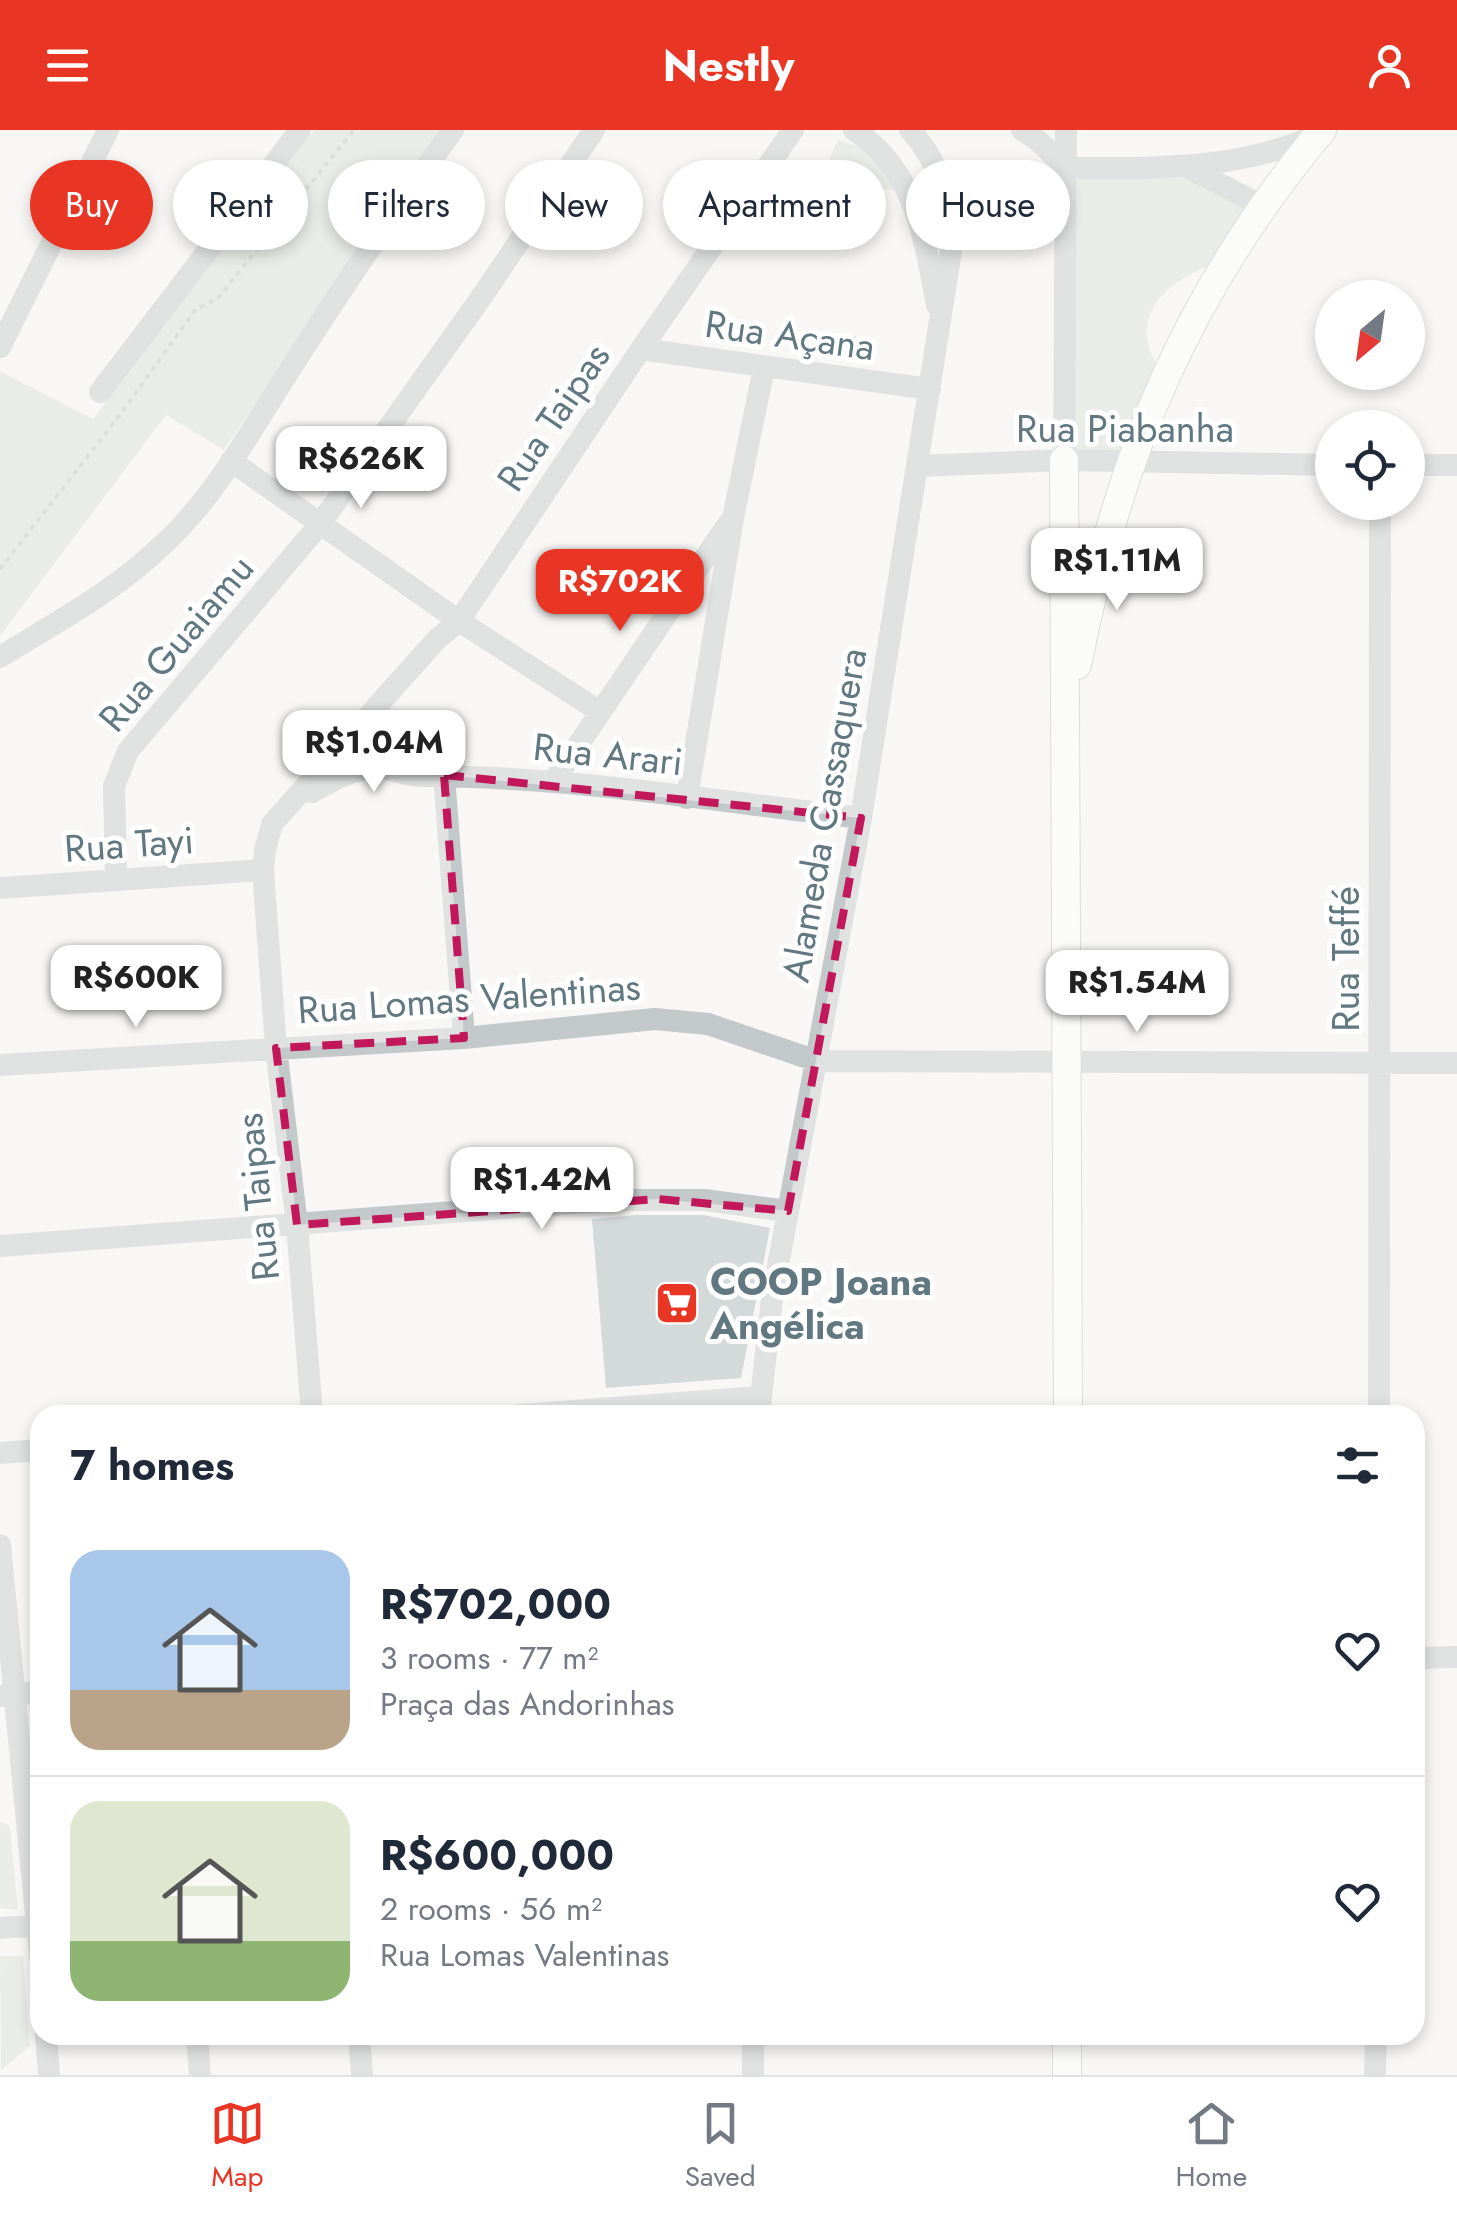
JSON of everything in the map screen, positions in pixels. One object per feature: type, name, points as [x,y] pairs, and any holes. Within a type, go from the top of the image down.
[{"type":"main road","points":[[1064,756],[1087,615],[1129,462],[1153,402],[1220,270],[1320,132]]},
{"type":"main road","points":[[1064,460],[1068,1405]]},
{"type":"main road","points":[[1066,2075],[1067,2045]]},
{"type":"street","points":[[0,347],[108,130]]},
{"type":"street","points":[[100,392],[300,130]]},
{"type":"street","points":[[0,656],[74,614],[138,567],[193,512],[232,461],[370,245],[453,130]]},
{"type":"street","name":"Rua Guaiamu","points":[[116,879],[114,786],[128,751],[320,524],[594,130]]},
{"type":"street","name":"Rua Taipas","points":[[311,1405],[297,1225],[276,1048],[263,870],[272,824],[437,638],[459,621],[640,349],[793,130]]},
{"type":"street","points":[[854,130],[876,146],[897,171],[912,198],[922,227],[940,321]]},
{"type":"street","points":[[1022,130],[1058,160]]},
{"type":"street","points":[[1066,130],[1067,160]]},
{"type":"street","points":[[876,146],[915,131],[930,160]]},
{"type":"street","points":[[1070,168],[1185,166],[1257,158],[1287,149],[1320,132]]},
{"type":"street","points":[[1185,166],[1263,206]]},
{"type":"street","name":"Alameda Cassaquera","points":[[759,1405],[788,1211],[860,818],[918,466],[949,250]]},
{"type":"street","points":[[1064,460],[1065,250]]},
{"type":"street","name":"Rua Açana","points":[[640,349],[930,389]]},
{"type":"street","points":[[687,798],[733,518],[764,368]]},
{"type":"street","name":"Rua Piabanha","points":[[918,466],[1064,460],[1315,465]]},
{"type":"street","points":[[232,461],[459,621],[599,711]]},
{"type":"street","points":[[1425,465],[1457,465]]},
{"type":"street","points":[[554,782],[733,518]]},
{"type":"street","name":"Rua Teffé","points":[[1379,1405],[1380,520]]},
{"type":"street","name":"Rua Arari","points":[[296,801],[354,772],[379,768],[415,776],[554,782],[860,818]]},
{"type":"street","points":[[444,775],[464,1038]]},
{"type":"street","name":"Rua Tayi","points":[[0,888],[263,870]]},
{"type":"street","name":"Rua Lomas Valentinas","points":[[0,1065],[464,1038],[655,1019],[708,1024],[817,1061],[1457,1063]]},
{"type":"street","points":[[0,1246],[658,1198],[788,1211]]},
{"type":"street","points":[[0,1453],[30,1451]]},
{"type":"street","points":[[0,1545],[8,1695],[30,1858]]},
{"type":"street","points":[[1425,1658],[1457,1657]]},
{"type":"street","points":[[0,1928],[30,1926]]},
{"type":"street","points":[[47,2045],[49,2075]]},
{"type":"street","points":[[198,2045],[200,2075]]},
{"type":"street","points":[[360,2045],[362,2075]]},
{"type":"street","points":[[753,2045],[754,2075]]},
{"type":"street","points":[[1375,2075],[1376,2045]]},
{"type":"path","points":[[0,569],[196,309],[217,298],[354,130]]},
{"type":"highlighted area","points":[[444,775],[861,818],[788,1211],[658,1199],[297,1225],[276,1048],[464,1038]]},
{"type":"shaded area","points":[[314,130],[441,130],[421,160],[328,160],[328,250],[360,250],[224,450],[166,415],[0,636],[0,371],[93,419],[222,250],[308,250],[308,160],[291,160]]},
{"type":"shaded area","points":[[838,140],[875,151],[880,160],[828,160]]},
{"type":"shaded area","points":[[1181,171],[1255,208],[1221,262],[1180,281],[1157,301],[1150,314],[1148,343],[1161,373],[1124,456],[1071,455],[1076,174]]},
{"type":"shaded area","points":[[886,173],[895,191],[886,189]]},
{"type":"shaded area","points":[[0,1821],[10,1826],[18,1910],[0,1908]]},
{"type":"shaded area","points":[[0,1956],[23,1956],[30,2046],[1,2070]]},
{"type":"building","name":"COOP Joana Angélica","points":[[703,1215],[770,1228],[741,1378],[606,1388],[592,1219]]},
{"type":"place","name":"COOP Joana Angélica","points":[[677,1303]]}]
